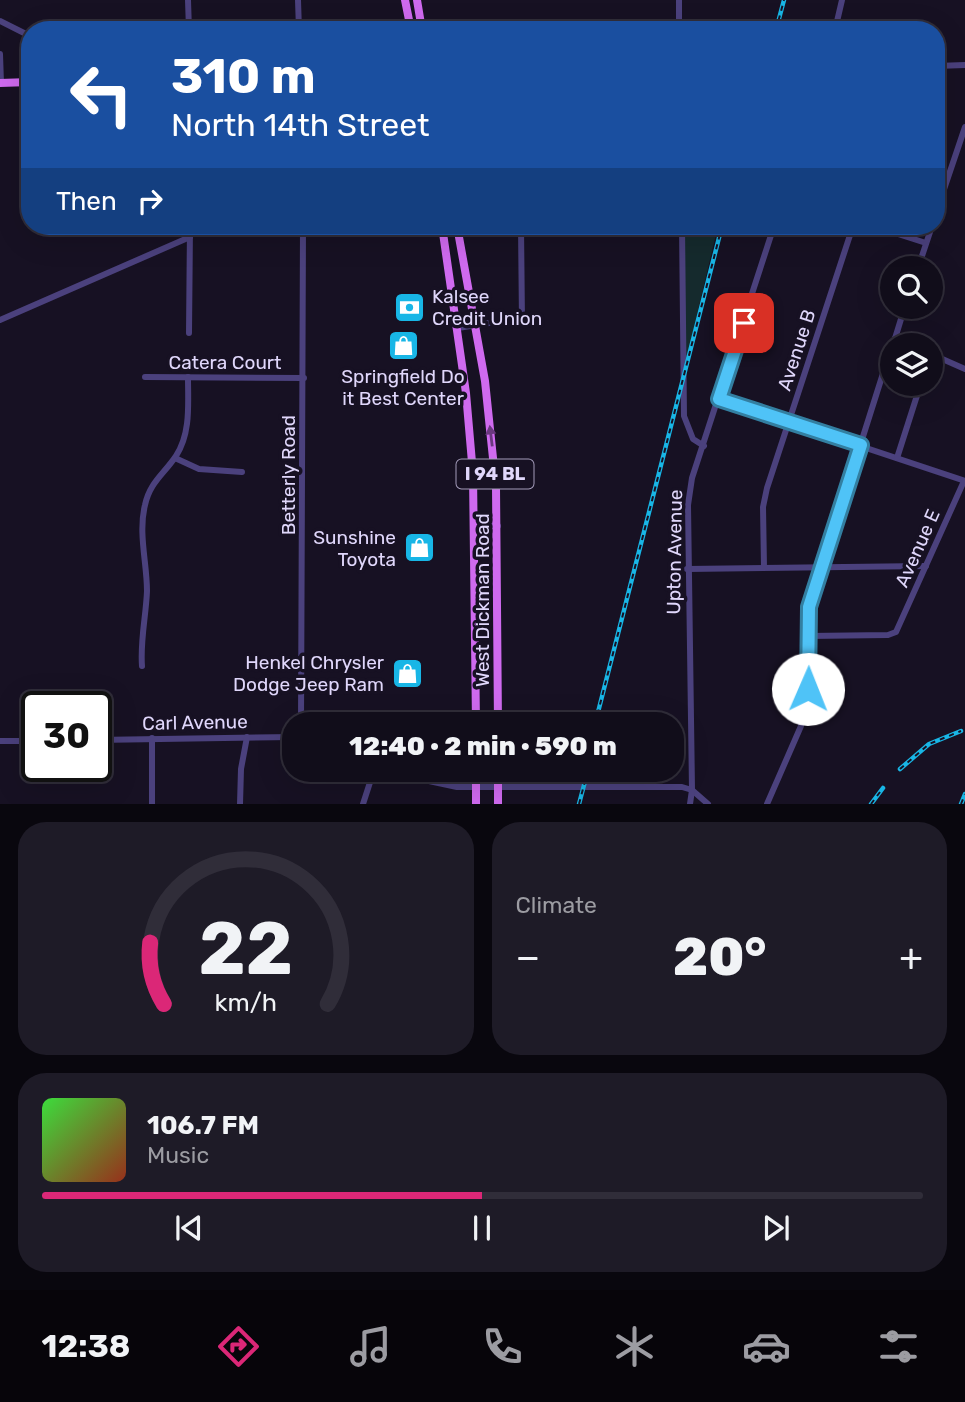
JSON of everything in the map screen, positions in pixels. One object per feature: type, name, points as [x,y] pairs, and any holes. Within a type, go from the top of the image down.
[{"type":"main road","points":[[405,0],[409,21]]},
{"type":"main road","points":[[417,0],[420,21]]},
{"type":"main road","points":[[1,83],[21,82]]},
{"type":"main road","name":"West Dickman Road","points":[[443,235],[458,328],[471,452],[476,712]]},
{"type":"main road","name":"West Dickman Road","points":[[459,235],[492,443],[498,526],[498,712]]},
{"type":"main road","points":[[476,782],[476,803]]},
{"type":"main road","points":[[498,782],[498,803]]},
{"type":"street","points":[[188,0],[189,21]]},
{"type":"street","points":[[298,0],[299,21]]},
{"type":"street","points":[[678,0],[679,21]]},
{"type":"street","points":[[837,21],[842,0]]},
{"type":"street","points":[[0,21],[21,32]]},
{"type":"street","points":[[0,54],[1,83]]},
{"type":"street","points":[[945,66],[965,65]]},
{"type":"street","points":[[945,186],[965,127]]},
{"type":"street","name":"Betterly Road","points":[[302,712],[303,235]]},
{"type":"street","points":[[458,328],[495,322],[522,322],[522,235]]},
{"type":"street","points":[[682,235],[684,416],[693,439],[704,446]]},
{"type":"street","name":"Upton Avenue","points":[[690,803],[688,505],[692,478],[771,235]]},
{"type":"street","name":"Avenue B","points":[[764,567],[763,507],[767,488],[850,235]]},
{"type":"street","points":[[901,235],[926,243]]},
{"type":"street","points":[[922,256],[929,235]]},
{"type":"street","points":[[0,320],[190,237],[189,333]]},
{"type":"street","points":[[943,359],[965,369]]},
{"type":"street","name":"Catera Court","points":[[145,377],[304,378]]},
{"type":"street","points":[[142,666],[140,648],[147,593],[142,532],[144,506],[153,484],[181,447],[187,427],[188,377]]},
{"type":"street","points":[[767,803],[799,731],[808,689],[809,607],[880,384]]},
{"type":"street","points":[[897,458],[918,396]]},
{"type":"street","points":[[719,399],[965,481]]},
{"type":"street","points":[[175,458],[199,469],[242,472]]},
{"type":"street","name":"Avenue E","points":[[808,636],[893,634],[899,628],[965,481]]},
{"type":"street","points":[[474,526],[498,526]]},
{"type":"street","points":[[687,569],[926,566]]},
{"type":"street","points":[[240,803],[241,769],[247,737]]},
{"type":"street","name":"Carl Avenue","points":[[112,739],[282,737]]},
{"type":"street","points":[[152,738],[152,803]]},
{"type":"street","points":[[0,741],[21,741]]},
{"type":"street","points":[[363,803],[369,782]]},
{"type":"street","points":[[435,782],[476,787],[669,786],[692,790],[708,803]]},
{"type":"green space","points":[[682,235],[716,235],[685,365]]},
{"type":"railway","points":[[778,21],[784,0]]},
{"type":"railway","points":[[598,712],[720,235]]},
{"type":"railway","points":[[900,769],[929,744],[961,731]]},
{"type":"railway","points":[[579,804],[585,782]]},
{"type":"railway","points":[[871,804],[883,788]]},
{"type":"railway","points":[[961,804],[965,794]]},
{"type":"place","name":"Kalsee Credit Union","points":[[409,307]]},
{"type":"place","name":"Springfield Do it Best Center","points":[[403,345]]},
{"type":"place","name":"Sunshine Toyota","points":[[419,548]]},
{"type":"place","name":"Henkel Chrysler Dodge Jeep Ram","points":[[407,673]]},
{"type":"route","points":[[744,323],[719,399],[861,445],[809,607],[808,689]]}]
